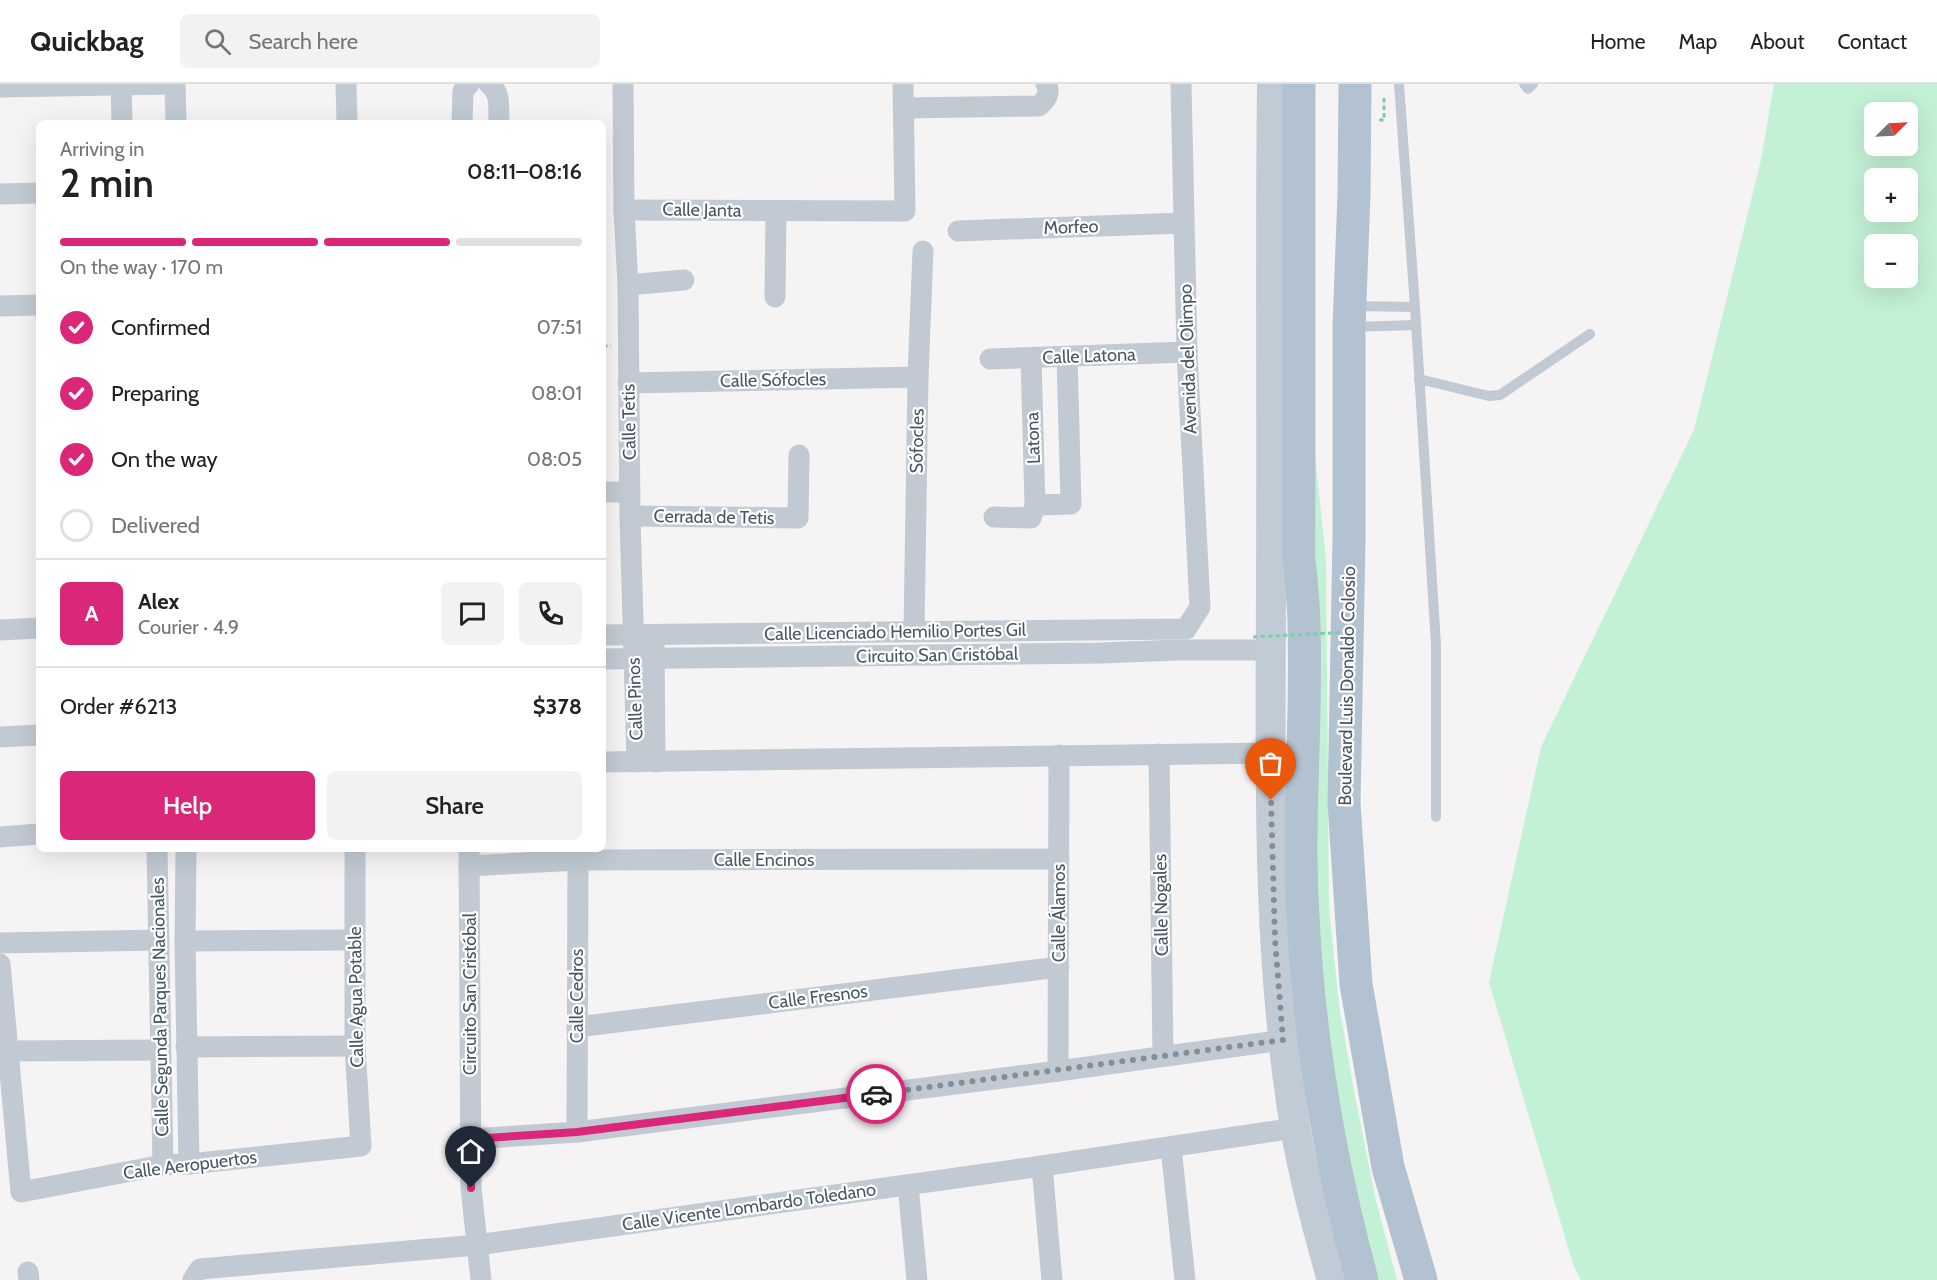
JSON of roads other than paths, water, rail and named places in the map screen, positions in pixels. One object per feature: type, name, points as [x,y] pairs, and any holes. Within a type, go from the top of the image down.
[{"type":"main road","points":[[1299,84],[1299,559],[1304,626],[1301,810],[1304,928],[1323,1106],[1342,1206],[1362,1280]]},
{"type":"main road","points":[[1333,84],[1331,230],[1333,248],[1350,306]]},
{"type":"main road","name":"Boulevard Luis Donaldo Colosio","points":[[1355,84],[1344,803],[1356,984],[1388,1167],[1421,1280]]},
{"type":"street","points":[[0,87],[174,84],[176,120]]},
{"type":"street","points":[[346,84],[347,120]]},
{"type":"street","points":[[462,120],[463,91],[469,84]]},
{"type":"street","points":[[489,84],[493,86],[498,97],[499,120]]},
{"type":"street","points":[[623,84],[624,210]]},
{"type":"street","points":[[903,84],[904,108],[1038,106],[1045,101],[1048,94],[1046,84]]},
{"type":"street","name":"Avenida del Olimpo","points":[[1181,84],[1187,352],[1200,607],[1186,629]]},
{"type":"street","points":[[1272,84],[1262,644],[1270,753],[1275,939],[1283,1040],[1295,1128],[1311,1204],[1332,1280]]},
{"type":"street","points":[[121,86],[122,120]]},
{"type":"street","name":"Calle Janta","points":[[624,210],[905,211],[904,108]]},
{"type":"street","points":[[0,194],[36,193]]},
{"type":"street","name":"Calle Tetis","points":[[624,210],[628,285],[630,516],[644,635]]},
{"type":"street","points":[[775,297],[776,211]]},
{"type":"street","name":"Morfeo","points":[[958,231],[1184,223]]},
{"type":"street","name":"Sófocles","points":[[914,632],[918,377],[923,251]]},
{"type":"street","points":[[628,285],[684,280]]},
{"type":"street","points":[[0,306],[36,305]]},
{"type":"street","name":"Calle Latona","points":[[990,359],[1187,352]]},
{"type":"street","points":[[994,517],[1071,504],[1067,357]]},
{"type":"street","name":"Latona","points":[[1031,358],[1033,512]]},
{"type":"street","name":"Calle Sófocles","points":[[628,383],[918,377]]},
{"type":"street","name":"Cerrada de Tetis","points":[[630,516],[798,518],[799,455]]},
{"type":"street","name":"Cerrada de Tetis","points":[[606,492],[630,492]]},
{"type":"street","points":[[0,630],[36,628]]},
{"type":"street","name":"Calle Licenciado Hemilio Portes Gil","points":[[606,635],[1186,629]]},
{"type":"street","name":"Calle Pinos","points":[[644,635],[646,762]]},
{"type":"street","name":"Circuito San Cristóbal","points":[[606,659],[1102,653],[1262,644]]},
{"type":"street","points":[[0,737],[36,735]]},
{"type":"street","points":[[606,762],[1270,753]]},
{"type":"street","name":"Calle Nogales","points":[[1160,754],[1163,1056]]},
{"type":"street","name":"Calle Álamos","points":[[1058,1071],[1059,755]]},
{"type":"street","points":[[0,837],[36,834]]},
{"type":"street","name":"Calle Segunda Parques Nacionales","points":[[157,852],[163,1165]]},
{"type":"street","name":"Calle Segunda Parques Nacionales","points":[[186,852],[186,1047],[189,1164]]},
{"type":"street","name":"Calle Agua Potable","points":[[355,852],[355,1046],[361,1146]]},
{"type":"street","name":"Circuito San Cristóbal","points":[[469,858],[471,1188],[481,1280]]},
{"type":"street","name":"Calle Encinos","points":[[469,858],[578,860],[1059,859]]},
{"type":"street","name":"Calle Cedros","points":[[577,1132],[578,860]]},
{"type":"street","points":[[0,943],[158,940]]},
{"type":"street","points":[[185,941],[354,940]]},
{"type":"street","points":[[0,964],[9,1052],[160,1050]]},
{"type":"street","name":"Calle Fresnos","points":[[577,1027],[1059,967]]},
{"type":"street","points":[[471,1139],[577,1132],[1283,1040]]},
{"type":"street","points":[[186,1047],[355,1046]]},
{"type":"street","name":"Calle Aeropuertos","points":[[9,1052],[21,1192],[163,1165],[361,1146]]},
{"type":"street","name":"Calle Vicente Lombardo Toledano","points":[[197,1274],[477,1245],[1295,1128]]},
{"type":"street","points":[[1171,1147],[1185,1280]]},
{"type":"street","points":[[1042,1166],[1052,1280]]},
{"type":"street","points":[[908,1185],[917,1280]]},
{"type":"lane","points":[[1399,84],[1436,645],[1436,817]]},
{"type":"lane","points":[[1524,84],[1528,89],[1533,84]]},
{"type":"lane","points":[[1350,306],[1415,307]]},
{"type":"lane","points":[[1350,306],[1416,325]]},
{"type":"lane","points":[[1419,380],[1489,396],[1500,395],[1590,334]]}]
